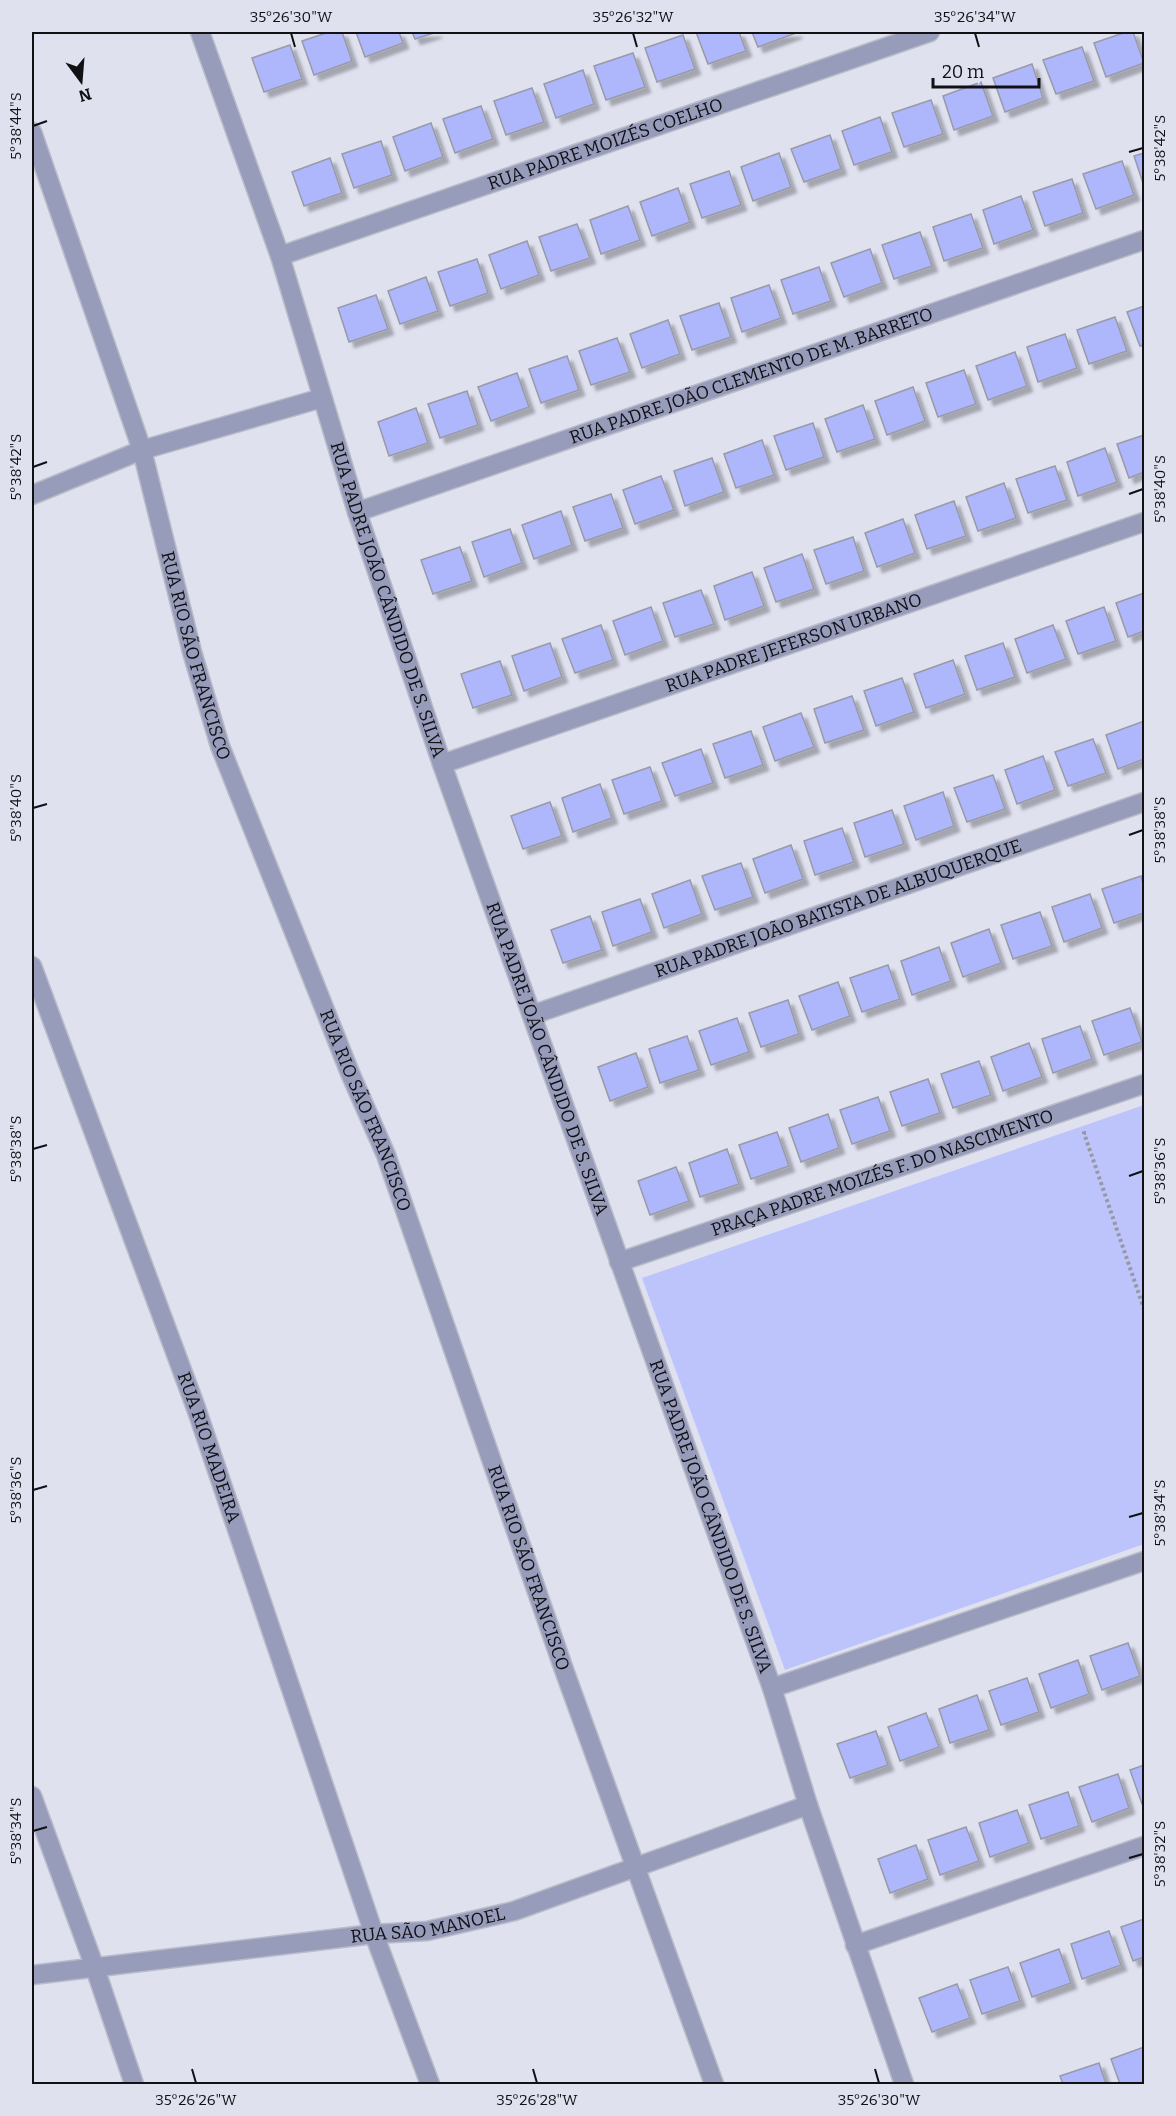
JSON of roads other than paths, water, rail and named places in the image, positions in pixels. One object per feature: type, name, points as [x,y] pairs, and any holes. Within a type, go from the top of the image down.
[{"type":"street","name":"RUA PADRE JOÃO CÂNDIDO DE S. SILVA","points":[[200,32],[280,256],[357,512],[442,764],[772,1688],[808,1805],[904,2085]]},
{"type":"street","name":"RUA PADRE MOIZÉS COELHO","points":[[280,256],[930,32]]},
{"type":"street","name":"RUA RIO SÃO FRANCISCO","points":[[32,132],[141,450],[192,652],[220,746],[350,1073],[386,1155],[563,1667],[714,2085]]},
{"type":"street","name":"RUA PADRE JOÃO CLEMENTO DE M. BARRETO","points":[[357,512],[1144,240]]},
{"type":"street","points":[[32,495],[141,450],[322,398]]},
{"type":"street","name":"RUA PADRE JEFERSON URBANO","points":[[442,764],[1144,522]]},
{"type":"street","name":"RUA PADRE JOÃO BATISTA DE ALBUQUERQUE","points":[[532,1015],[1144,802]]},
{"type":"street","name":"RUA RIO MADEIRA","points":[[32,966],[196,1408],[374,1934],[430,2085]]},
{"type":"street","name":"PRAÇA PADRE MOIZÉS F. DO NASCIMENTO","points":[[619,1262],[1144,1084]]},
{"type":"street","points":[[772,1688],[1144,1561]]},
{"type":"street","points":[[32,1796],[95,1968],[134,2085]]},
{"type":"street","name":"RUA SÃO MANOEL","points":[[32,1975],[374,1934],[427,1931],[514,1911],[808,1805]]},
{"type":"street","points":[[855,1946],[1144,1846]]}]
